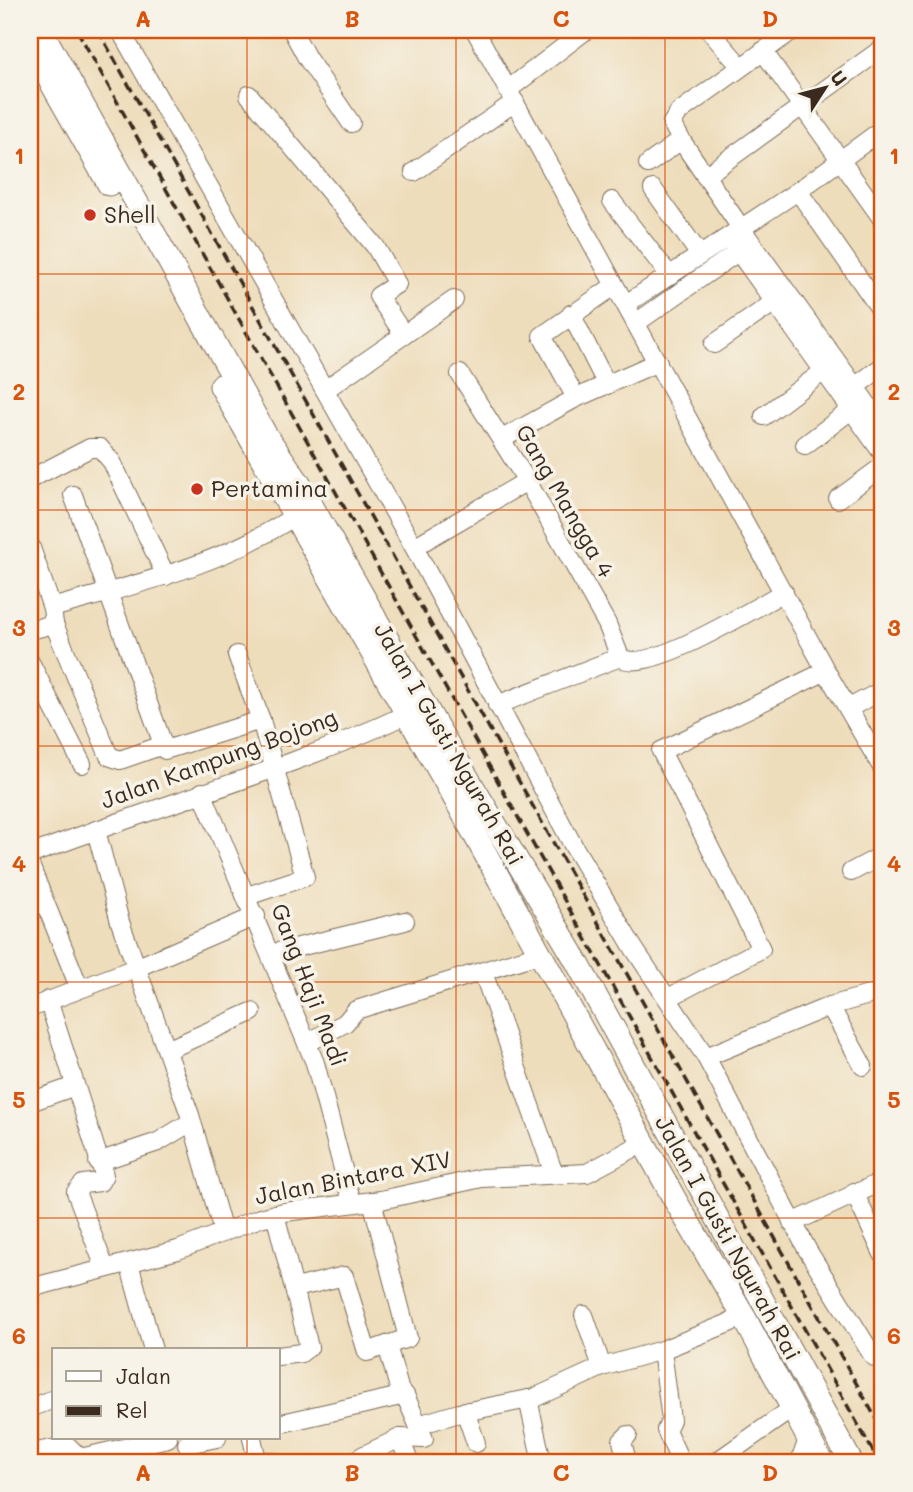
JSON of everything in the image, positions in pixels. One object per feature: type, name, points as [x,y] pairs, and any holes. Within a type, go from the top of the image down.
[{"type":"main road","points":[[30,38],[41,30]]},
{"type":"main road","name":"Jalan I Gusti Ngurah Rai","points":[[41,30],[265,434],[298,482],[434,722],[572,953],[754,1312],[793,1408],[821,1462]]},
{"type":"main road","name":"Jalan I Gusti Ngurah Rai","points":[[30,45],[293,517],[457,802],[645,1142],[851,1462]]},
{"type":"main road","points":[[539,954],[572,953]]},
{"type":"street","points":[[120,30],[414,547],[574,847],[633,947],[705,1057],[792,1223],[873,1356],[883,1362]]},
{"type":"street","points":[[292,30],[307,58],[351,123]]},
{"type":"street","points":[[475,30],[826,671],[883,769]]},
{"type":"street","points":[[414,172],[512,95],[586,30]]},
{"type":"street","points":[[709,30],[741,67]]},
{"type":"street","points":[[793,30],[674,116],[673,128],[705,176],[776,301],[851,410],[882,449]]},
{"type":"street","points":[[705,176],[883,48]]},
{"type":"street","points":[[763,51],[883,220]]},
{"type":"street","points":[[249,95],[375,246],[397,284],[378,296],[404,335]]},
{"type":"street","points":[[636,323],[798,191],[883,130]]},
{"type":"street","points":[[648,164],[681,140]]},
{"type":"street","points":[[653,189],[700,255]]},
{"type":"street","points":[[798,191],[883,313]]},
{"type":"street","points":[[612,201],[670,276]]},
{"type":"street","points":[[626,304],[700,255],[740,240]]},
{"type":"street","points":[[740,240],[856,386],[883,426]]},
{"type":"street","points":[[576,398],[542,336],[614,286]]},
{"type":"street","points":[[326,389],[454,300]]},
{"type":"street","points":[[714,344],[776,301]]},
{"type":"street","points":[[571,314],[607,385]]},
{"type":"street","points":[[502,439],[576,398],[659,362]]},
{"type":"street","points":[[856,386],[883,366]]},
{"type":"street","points":[[764,416],[824,371]]},
{"type":"street","name":"Gang Mangga 4","points":[[460,374],[527,481],[607,624],[620,657]]},
{"type":"street","points":[[805,445],[851,410]]},
{"type":"street","points":[[30,479],[90,448],[100,447],[112,462],[166,576]]},
{"type":"street","points":[[838,499],[883,466]]},
{"type":"street","points":[[414,547],[527,481]]},
{"type":"street","points":[[73,495],[163,744],[169,751],[261,720]]},
{"type":"street","points":[[30,630],[53,616],[109,591],[203,564],[259,539],[293,517]]},
{"type":"street","points":[[30,545],[53,616],[109,757],[120,760],[163,744]]},
{"type":"street","points":[[497,705],[620,657],[627,662],[634,662],[661,655],[784,592]]},
{"type":"street","points":[[237,655],[261,720],[305,877],[247,896]]},
{"type":"street","points":[[30,662],[82,764]]},
{"type":"street","points":[[668,998],[761,948],[661,751],[826,671]]},
{"type":"street","points":[[849,708],[883,690]]},
{"type":"street","name":"Jalan Kampung Bojong","points":[[223,1232],[191,1122],[120,922],[96,830],[275,769],[405,715]]},
{"type":"street","name":"Gang Haji Madi","points":[[202,792],[256,916],[315,1063],[352,1203]]},
{"type":"street","points":[[30,855],[96,830]]},
{"type":"street","points":[[851,872],[883,855]]},
{"type":"street","points":[[30,865],[79,987]]},
{"type":"street","points":[[30,1008],[79,987],[138,967],[256,916]]},
{"type":"street","points":[[270,954],[405,921]]},
{"type":"street","points":[[307,1043],[345,1023],[356,1010],[539,954]]},
{"type":"street","points":[[483,972],[554,1174]]},
{"type":"street","points":[[705,1057],[830,1006],[883,990]]},
{"type":"street","points":[[48,1000],[104,1175],[101,1181],[83,1184],[76,1192],[106,1268]]},
{"type":"street","points":[[830,1006],[863,1066]]},
{"type":"street","points":[[167,1050],[253,1012]]},
{"type":"street","points":[[30,1102],[75,1086]]},
{"type":"street","points":[[98,1161],[158,1142],[191,1122]]},
{"type":"street","name":"Jalan Bintara XIV","points":[[30,1288],[178,1251],[275,1214],[372,1200],[473,1180],[587,1173],[645,1142]]},
{"type":"street","points":[[792,1223],[883,1181]]},
{"type":"street","points":[[855,1192],[883,1254]]},
{"type":"street","points":[[296,1288],[344,1276],[367,1352],[408,1338],[372,1200]]},
{"type":"street","points":[[275,1214],[309,1347],[306,1351],[280,1356]]},
{"type":"street","points":[[129,1263],[152,1348]]},
{"type":"street","points":[[418,1425],[465,1411],[528,1399],[602,1367],[662,1350],[754,1312]]},
{"type":"street","points":[[584,1315],[602,1367]]},
{"type":"street","points":[[362,1456],[400,1438],[424,1438],[403,1395],[387,1345]]},
{"type":"street","points":[[662,1350],[671,1420],[666,1430],[678,1456]]},
{"type":"street","points":[[280,1424],[403,1395]]},
{"type":"street","points":[[528,1399],[542,1462]]},
{"type":"street","points":[[30,1408],[52,1400]]},
{"type":"street","points":[[716,1462],[793,1408]]},
{"type":"street","points":[[465,1411],[476,1443]]},
{"type":"street","points":[[627,1462],[622,1441],[628,1435]]},
{"type":"street","points":[[400,1438],[409,1462]]},
{"type":"street","points":[[800,1462],[808,1439]]},
{"type":"street","points":[[30,1452],[68,1446],[75,1457],[83,1458],[160,1440]]},
{"type":"street","points":[[252,1440],[257,1460],[274,1462]]},
{"type":"street","points":[[186,1441],[192,1462]]},
{"type":"railway","points":[[77,30],[879,1462]]},
{"type":"railway","points":[[98,30],[883,1431]]},
{"type":"place","name":"Shell","points":[[90,215]]},
{"type":"place","name":"Pertamina","points":[[197,489]]}]
